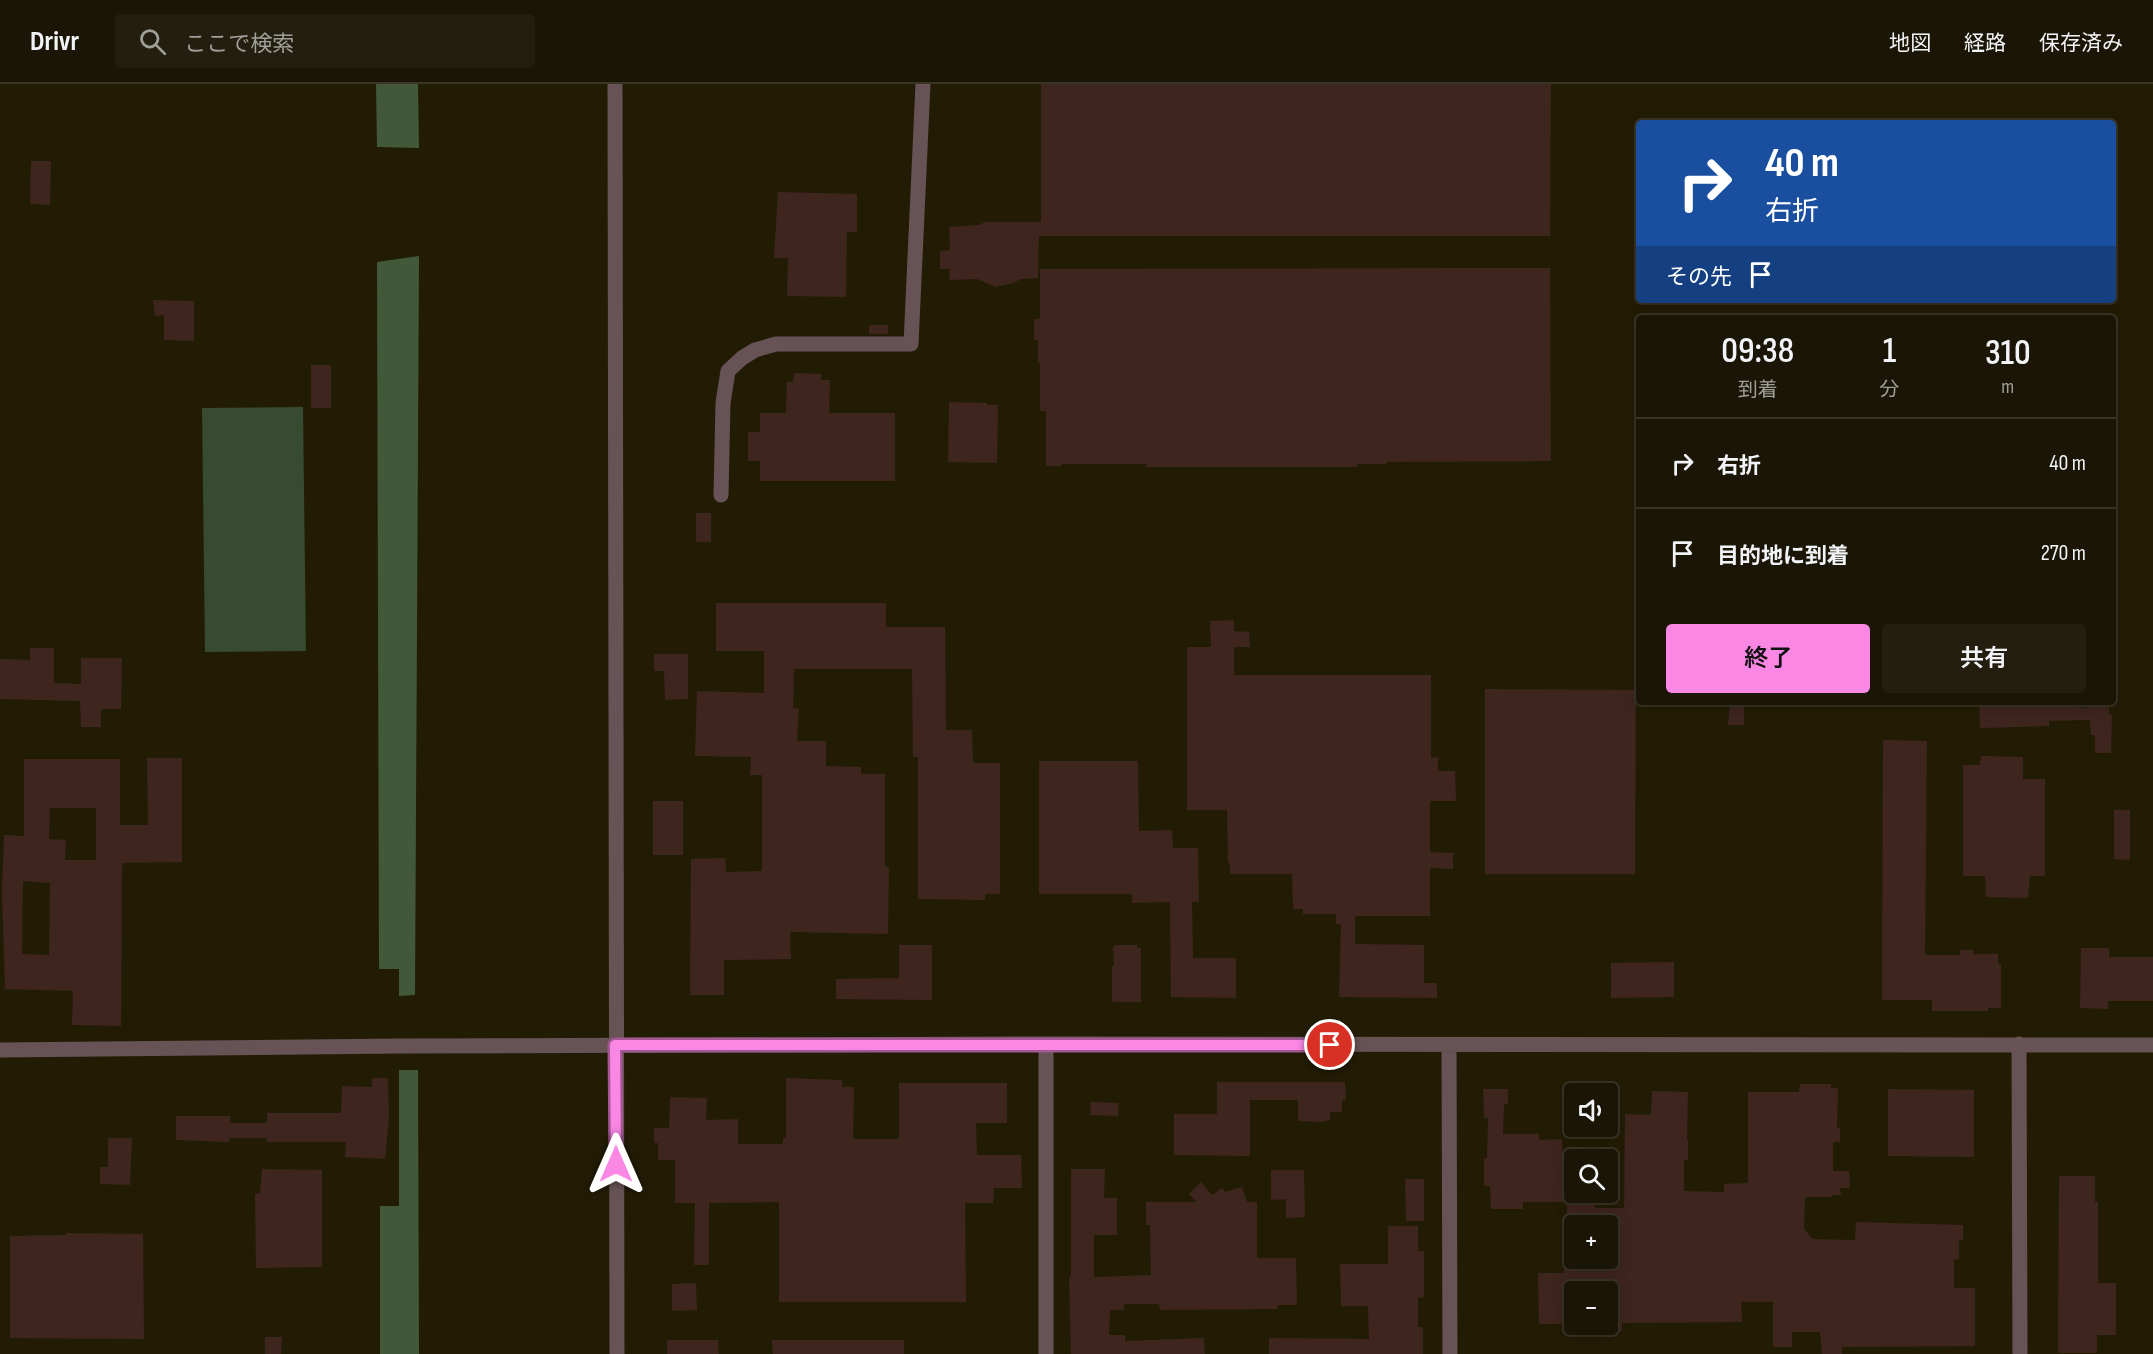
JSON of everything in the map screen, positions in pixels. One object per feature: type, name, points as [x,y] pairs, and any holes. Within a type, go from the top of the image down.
[{"type":"street","points":[[615,84],[617,1354]]},
{"type":"street","points":[[721,495],[723,403],[729,372],[742,358],[756,350],[776,344],[911,344],[923,84]]},
{"type":"street","points":[[1046,1044],[1046,1354]]},
{"type":"street","points":[[2019,1044],[2020,1354]]},
{"type":"street","points":[[0,1050],[615,1045],[2153,1045]]},
{"type":"street","points":[[1449,1045],[1450,1354]]},
{"type":"green space","points":[[376,84],[418,84],[419,148],[377,147]]},
{"type":"green space","points":[[419,256],[415,995],[399,996],[399,969],[379,969],[377,262]]},
{"type":"green space","points":[[303,407],[306,651],[205,652],[202,408]]},
{"type":"green space","points":[[399,1070],[418,1070],[419,1354],[380,1354],[380,1206],[399,1206]]},
{"type":"building","points":[[1041,84],[1551,84],[1550,236],[1039,236],[1038,278],[1021,279],[996,287],[977,279],[949,280],[950,269],[940,269],[940,251],[950,250],[949,227],[979,225],[985,222],[1041,222]]},
{"type":"building","points":[[31,161],[51,161],[50,205],[30,204]]},
{"type":"building","points":[[778,192],[857,194],[857,232],[847,232],[846,297],[787,296],[788,258],[774,258]]},
{"type":"building","points":[[1550,268],[1551,461],[1387,462],[1387,464],[1357,464],[1357,467],[1146,467],[1146,464],[1046,466],[1046,411],[1040,411],[1040,363],[1038,363],[1038,340],[1034,340],[1034,319],[1040,319],[1040,269]]},
{"type":"building","points":[[153,300],[194,301],[194,341],[164,340],[164,315],[155,316]]},
{"type":"building","points":[[869,325],[888,325],[888,334],[869,334]]},
{"type":"building","points":[[311,365],[331,365],[331,408],[311,408]]},
{"type":"building","points":[[794,373],[821,374],[821,380],[830,380],[829,413],[895,413],[895,481],[760,481],[760,461],[748,461],[748,432],[760,432],[760,413],[786,413],[787,382],[793,382]]},
{"type":"building","points":[[949,402],[998,405],[997,463],[948,462]]},
{"type":"building","points":[[696,513],[711,513],[711,542],[696,542]]},
{"type":"building","points":[[716,603],[886,603],[886,627],[945,627],[946,730],[972,730],[973,763],[1000,763],[1000,894],[985,894],[985,900],[918,899],[918,757],[913,757],[912,669],[794,669],[793,708],[799,709],[797,741],[826,741],[826,766],[861,767],[861,774],[885,774],[885,867],[889,867],[888,934],[790,932],[791,959],[724,960],[724,995],[690,995],[691,859],[725,858],[726,872],[762,871],[762,775],[750,775],[751,757],[695,756],[697,691],[764,693],[764,651],[716,651]]},
{"type":"building","points":[[1234,620],[1234,631],[1249,632],[1250,647],[1234,647],[1234,675],[1431,675],[1431,758],[1438,757],[1438,771],[1455,771],[1456,801],[1430,801],[1430,852],[1453,853],[1453,869],[1430,868],[1430,916],[1355,916],[1355,944],[1424,945],[1424,983],[1437,983],[1437,998],[1339,997],[1341,924],[1336,924],[1336,914],[1303,914],[1303,909],[1293,909],[1292,874],[1230,874],[1227,810],[1187,810],[1187,647],[1211,647],[1210,621]]},
{"type":"building","points":[[30,648],[54,648],[54,683],[81,684],[81,658],[122,658],[121,709],[101,709],[101,727],[81,727],[80,701],[0,699],[0,659],[30,660]]},
{"type":"building","points":[[654,654],[688,654],[688,699],[665,700],[664,671],[654,671]]},
{"type":"building","points":[[1485,689],[1636,690],[1635,874],[1485,874]]},
{"type":"building","points":[[1730,705],[1744,705],[1744,725],[1728,725]]},
{"type":"building","points":[[1979,705],[2079,705],[2079,708],[2109,705],[2109,714],[2112,714],[2111,753],[2095,753],[2095,735],[2091,735],[2090,720],[2049,721],[2049,726],[1980,728]]},
{"type":"building","points":[[1883,740],[1927,741],[1925,955],[1960,955],[1960,950],[1973,950],[1973,954],[1998,954],[1998,964],[2001,964],[2001,1008],[1988,1008],[1988,1011],[1932,1011],[1932,1000],[1882,1000]]},
{"type":"building","points":[[1981,756],[2023,757],[2023,779],[2045,779],[2045,876],[2030,876],[2028,898],[1986,897],[1985,876],[1963,876],[1963,765],[1980,765]]},
{"type":"building","points":[[147,758],[182,758],[182,862],[122,863],[121,1026],[72,1025],[73,991],[5,989],[2,890],[4,835],[24,836],[24,759],[120,759],[120,825],[148,825]],"holes":[[[50,808],[96,808],[96,860],[65,860],[66,840],[49,839]],[[23,881],[50,883],[49,955],[22,954]]]},
{"type":"building","points":[[1039,761],[1138,761],[1139,831],[1172,830],[1173,848],[1198,848],[1199,902],[1192,902],[1193,958],[1236,958],[1236,998],[1171,997],[1170,902],[1132,903],[1132,894],[1039,894]]},
{"type":"building","points":[[653,801],[683,801],[683,855],[653,855]]},
{"type":"building","points":[[2114,810],[2130,810],[2130,860],[2114,859]]},
{"type":"building","points":[[899,945],[932,945],[932,1000],[836,999],[836,979],[899,978]]},
{"type":"building","points":[[1115,945],[1138,945],[1137,948],[1141,948],[1141,1002],[1113,1002],[1112,1000],[1112,966],[1114,966],[1113,948]]},
{"type":"building","points":[[2081,948],[2109,948],[2109,957],[2153,957],[2153,1001],[2108,1001],[2108,1009],[2080,1008]]},
{"type":"building","points":[[1674,962],[1674,997],[1611,998],[1611,963]]},
{"type":"building","points":[[372,1078],[388,1078],[389,1118],[385,1159],[345,1157],[346,1142],[267,1142],[267,1138],[229,1138],[229,1142],[176,1140],[176,1116],[230,1116],[230,1123],[267,1123],[267,1113],[341,1113],[342,1086],[372,1087]]},
{"type":"building","points":[[786,1078],[842,1080],[842,1087],[854,1087],[853,1139],[899,1139],[899,1083],[1007,1083],[1007,1123],[976,1123],[977,1155],[1021,1155],[1022,1188],[994,1188],[993,1203],[965,1203],[966,1302],[779,1302],[779,1202],[709,1203],[709,1265],[694,1265],[695,1203],[675,1203],[675,1160],[658,1160],[658,1143],[654,1143],[654,1128],[669,1128],[670,1097],[707,1098],[706,1120],[738,1119],[738,1144],[783,1144],[783,1138],[786,1138]]},
{"type":"building","points":[[1217,1082],[1345,1082],[1346,1100],[1342,1100],[1342,1112],[1330,1112],[1330,1120],[1321,1122],[1298,1121],[1298,1100],[1250,1100],[1250,1156],[1174,1155],[1174,1114],[1217,1114]]},
{"type":"building","points":[[1800,1084],[1831,1084],[1831,1088],[1838,1088],[1837,1128],[1840,1127],[1840,1142],[1833,1142],[1833,1171],[1849,1171],[1850,1188],[1840,1188],[1841,1195],[1832,1195],[1832,1197],[1805,1197],[1804,1229],[1813,1239],[1855,1240],[1856,1222],[1963,1225],[1963,1240],[1959,1240],[1959,1260],[1954,1259],[1954,1288],[1975,1288],[1975,1346],[1842,1347],[1842,1354],[1822,1354],[1820,1332],[1792,1332],[1792,1347],[1773,1347],[1773,1302],[1741,1302],[1742,1322],[1622,1323],[1622,1331],[1618,1331],[1618,1281],[1564,1281],[1564,1324],[1539,1324],[1538,1273],[1564,1273],[1564,1269],[1618,1269],[1618,1215],[1567,1215],[1567,1203],[1595,1203],[1595,1208],[1624,1208],[1625,1114],[1651,1115],[1652,1091],[1688,1092],[1688,1160],[1684,1160],[1684,1191],[1724,1192],[1724,1184],[1748,1183],[1748,1092],[1799,1092]]},
{"type":"building","points":[[1483,1089],[1508,1089],[1508,1104],[1504,1104],[1503,1134],[1539,1134],[1539,1140],[1562,1139],[1563,1202],[1523,1202],[1523,1209],[1491,1209],[1490,1186],[1484,1186],[1488,1118],[1484,1118]]},
{"type":"building","points":[[1888,1089],[1974,1090],[1974,1157],[1888,1156]]},
{"type":"building","points":[[1091,1102],[1119,1103],[1118,1116],[1090,1115]]},
{"type":"building","points":[[108,1138],[132,1138],[130,1185],[100,1184],[100,1167],[108,1167]]},
{"type":"building","points":[[262,1169],[322,1170],[322,1267],[256,1268],[255,1194],[260,1193]]},
{"type":"building","points":[[1071,1169],[1105,1169],[1104,1198],[1117,1198],[1117,1235],[1094,1235],[1094,1277],[1151,1275],[1150,1225],[1146,1225],[1146,1202],[1197,1202],[1189,1194],[1201,1182],[1212,1195],[1222,1188],[1225,1192],[1242,1187],[1247,1202],[1257,1202],[1257,1258],[1296,1258],[1297,1305],[1278,1305],[1277,1309],[1160,1310],[1159,1304],[1124,1304],[1124,1310],[1110,1310],[1109,1335],[1125,1335],[1125,1341],[1204,1338],[1205,1354],[1071,1354],[1069,1277],[1071,1277]]},
{"type":"building","points":[[1271,1170],[1304,1170],[1305,1217],[1286,1218],[1286,1199],[1271,1200]]},
{"type":"building","points":[[2059,1176],[2095,1176],[2095,1202],[2098,1202],[2098,1283],[2116,1283],[2116,1335],[2097,1335],[2097,1353],[2058,1353]]},
{"type":"building","points":[[1405,1179],[1424,1179],[1424,1221],[1406,1221]]},
{"type":"building","points":[[1388,1226],[1418,1226],[1418,1251],[1424,1251],[1424,1297],[1418,1298],[1418,1327],[1423,1327],[1423,1354],[1269,1354],[1269,1338],[1369,1339],[1368,1306],[1341,1306],[1340,1264],[1388,1264]]},
{"type":"building","points":[[66,1233],[143,1234],[144,1339],[10,1338],[10,1236],[66,1235]]},
{"type":"building","points":[[696,1283],[697,1310],[672,1311],[672,1284]]},
{"type":"building","points":[[265,1337],[282,1337],[281,1354],[265,1354]]},
{"type":"building","points":[[667,1340],[718,1340],[719,1354],[667,1354]]},
{"type":"building","points":[[772,1340],[904,1340],[904,1354],[773,1354]]},
{"type":"route","points":[[616,1164],[615,1045],[1330,1045]]}]
